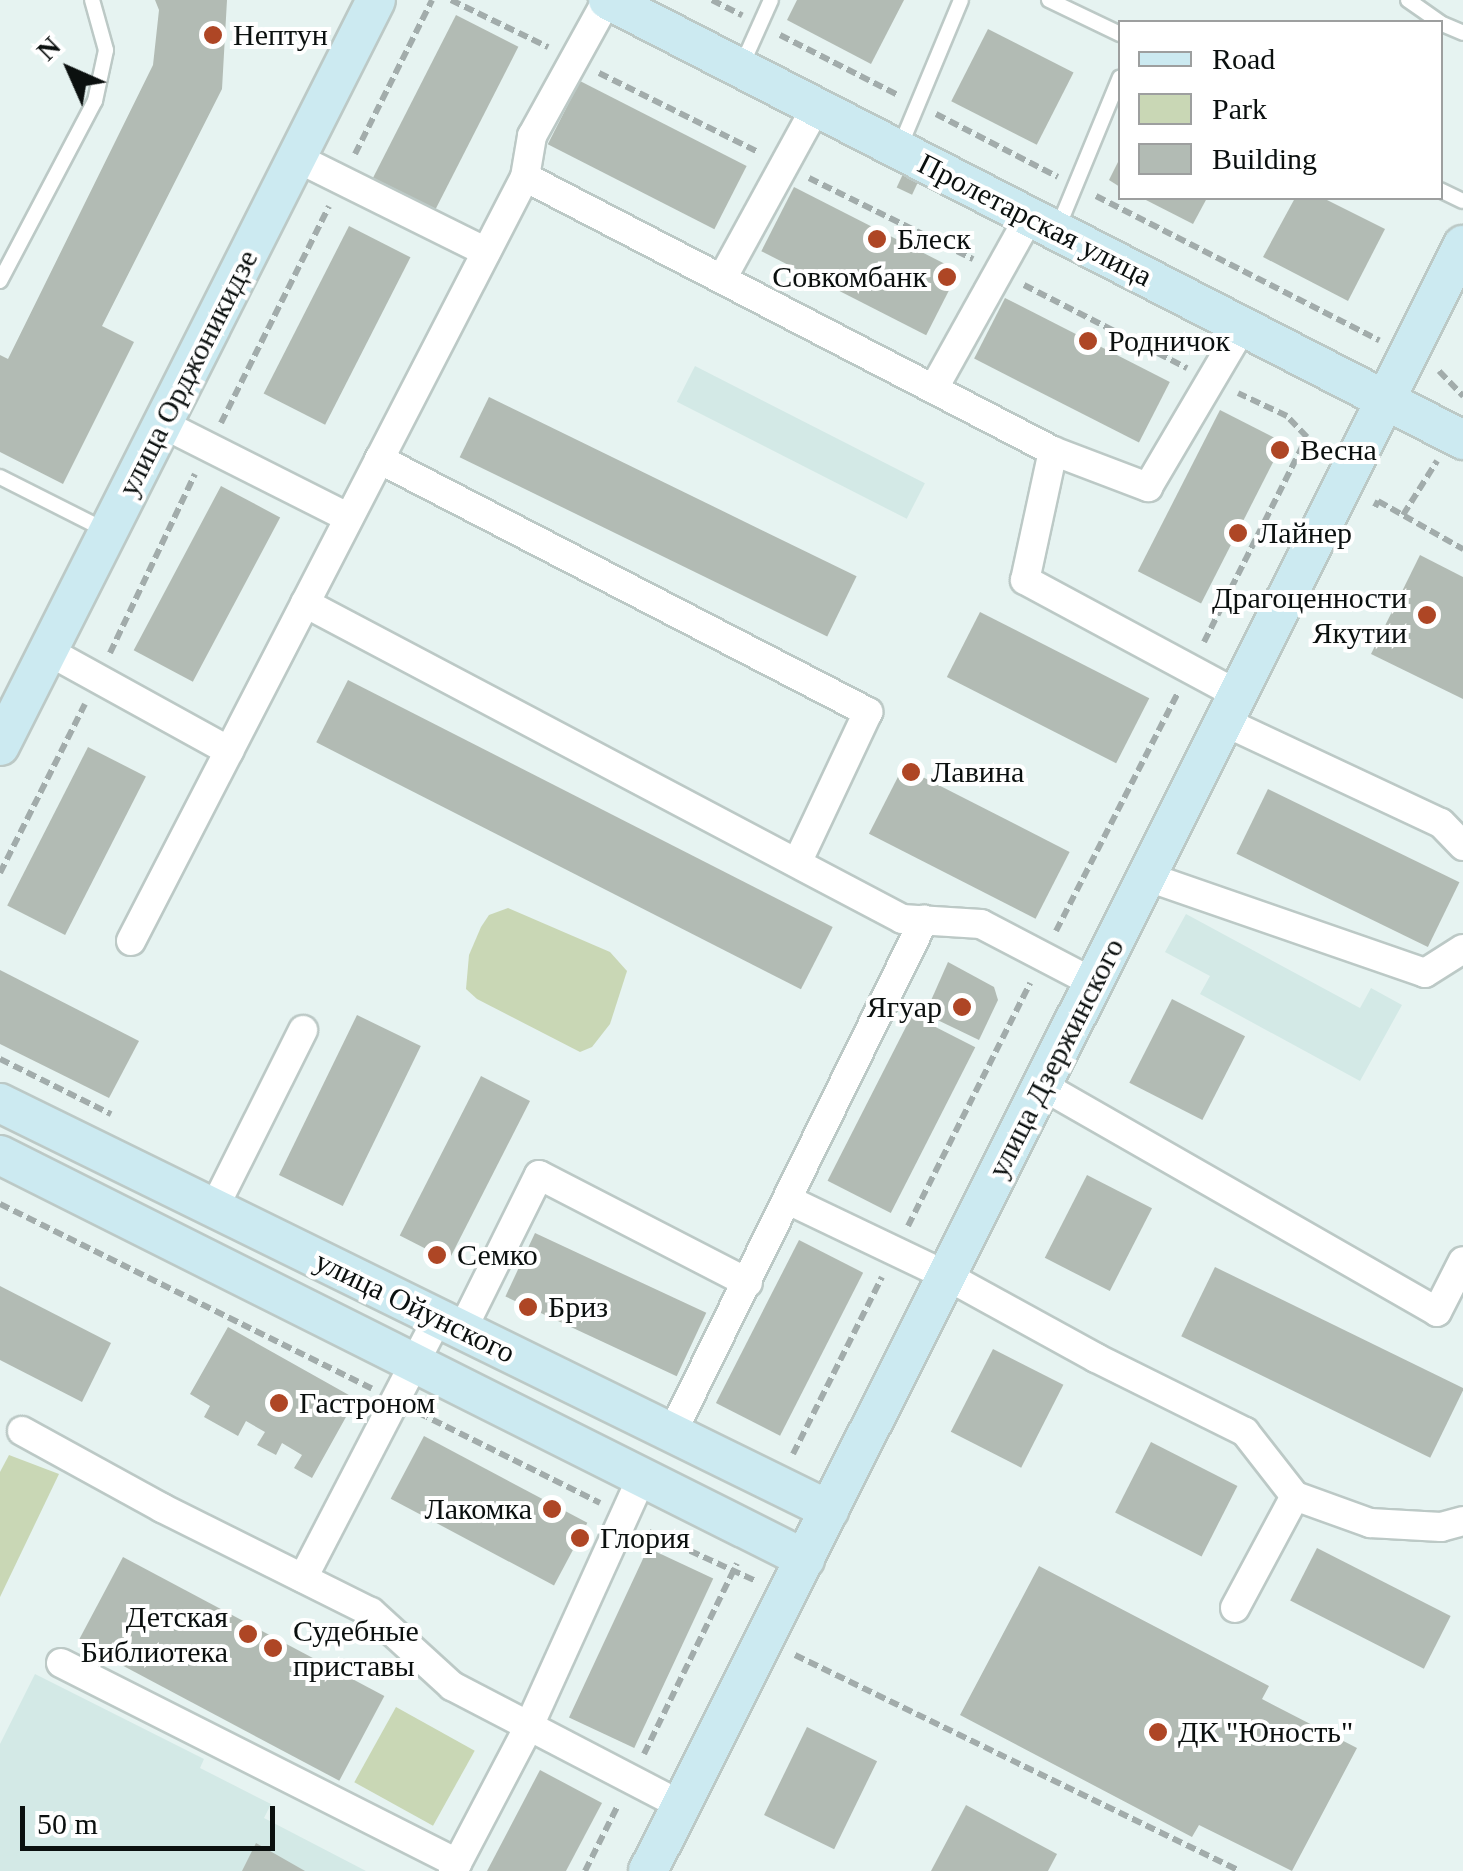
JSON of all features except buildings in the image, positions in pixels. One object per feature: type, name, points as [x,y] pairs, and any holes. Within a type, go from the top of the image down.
[{"type":"street","name":"улица Орджоникидзе","points":[[0,746],[376,0]]},
{"type":"street","points":[[132,941],[524,177],[532,136],[608,0]]},
{"type":"street","name":"Пролетарская улица","points":[[608,0],[1463,440]]},
{"type":"street","points":[[723,277],[816,107]]},
{"type":"street","points":[[296,158],[486,252]]},
{"type":"street","points":[[524,177],[723,277],[1053,452],[1148,487],[1243,326]]},
{"type":"street","points":[[934,388],[1043,224]]},
{"type":"street","name":"улица Дзержинского","points":[[648,1871],[1462,248]]},
{"type":"street","points":[[163,424],[349,518]]},
{"type":"street","points":[[1053,452],[1025,580],[1232,709],[1441,823],[1463,846]]},
{"type":"street","points":[[379,460],[868,712],[798,861]]},
{"type":"street","points":[[305,603],[902,919],[982,924],[1094,983]]},
{"type":"street","points":[[48,651],[229,751]]},
{"type":"street","points":[[1148,877],[1425,973],[1463,949]]},
{"type":"street","points":[[672,1433],[924,920]]},
{"type":"street","points":[[214,1208],[304,1030]]},
{"type":"street","points":[[1042,1086],[1437,1312],[1463,1261]]},
{"type":"street","name":"улица Ойунского","points":[[0,1103],[830,1510]]},
{"type":"street","name":"улица Ойунского","points":[[0,1155],[805,1559]]},
{"type":"street","points":[[303,1578],[416,1364],[450,1324],[539,1175],[748,1282]]},
{"type":"street","points":[[788,1200],[947,1276],[1096,1358],[1245,1432],[1295,1496],[1370,1523],[1441,1527],[1463,1521]]},
{"type":"street","points":[[22,1430],[162,1508],[372,1612],[452,1686],[681,1804]]},
{"type":"street","points":[[60,1663],[455,1867],[529,1726],[642,1477]]},
{"type":"street","points":[[1235,1608],[1295,1496]]},
{"type":"lane","points":[[0,281],[95,101],[106,50],[92,0]]},
{"type":"lane","points":[[740,68],[771,0]]},
{"type":"lane","points":[[899,149],[961,0]]},
{"type":"lane","points":[[1049,0],[1118,33]]},
{"type":"lane","points":[[1408,0],[1436,20]]},
{"type":"lane","points":[[1043,224],[1118,82]]},
{"type":"lane","points":[[0,477],[108,531]]},
{"type":"path","points":[[1369,518],[1378,502],[1463,549]]},
{"type":"path","points":[[794,1654],[1239,1871]]},
{"type":"shaded area","points":[[695,366],[925,483],[907,519],[677,402]]},
{"type":"shaded area","points":[[1186,914],[1360,1008],[1371,988],[1402,1005],[1360,1081],[1200,994],[1210,976],[1165,952]]},
{"type":"shaded area","points":[[35,1674],[204,1759],[200,1768],[271,1804],[264,1818],[366,1871],[0,1871],[0,1744]]},
{"type":"green space","points":[[508,908],[610,952],[627,971],[610,1024],[592,1047],[580,1052],[477,999],[466,989],[469,955],[481,927],[489,915]]},
{"type":"green space","points":[[9,1455],[59,1474],[0,1597],[0,1472]]},
{"type":"green space","points":[[396,1707],[475,1751],[433,1826],[354,1782]]},
{"type":"place","name":"Нептун","points":[[213,35]]},
{"type":"place","name":"Блеск","points":[[877,239]]},
{"type":"place","name":"Совкомбанк","points":[[947,277]]},
{"type":"place","name":"Родничок","points":[[1088,341]]},
{"type":"place","name":"Весна","points":[[1280,450]]},
{"type":"place","name":"Лайнер","points":[[1238,533]]},
{"type":"place","name":"Драгоценности Якутии","points":[[1427,615]]},
{"type":"place","name":"Лавина","points":[[911,772]]},
{"type":"place","name":"Ягуар","points":[[962,1007]]},
{"type":"place","name":"Семко","points":[[437,1255]]},
{"type":"place","name":"Бриз","points":[[528,1307]]},
{"type":"place","name":"Гастроном","points":[[279,1403]]},
{"type":"place","name":"Лакомка","points":[[552,1509]]},
{"type":"place","name":"Глория","points":[[580,1538]]},
{"type":"place","name":"Детская Библиотека","points":[[248,1634]]},
{"type":"place","name":"Судебные приставы","points":[[273,1648]]},
{"type":"place","name":"ДК \"Юность\"","points":[[1158,1732]]}]
